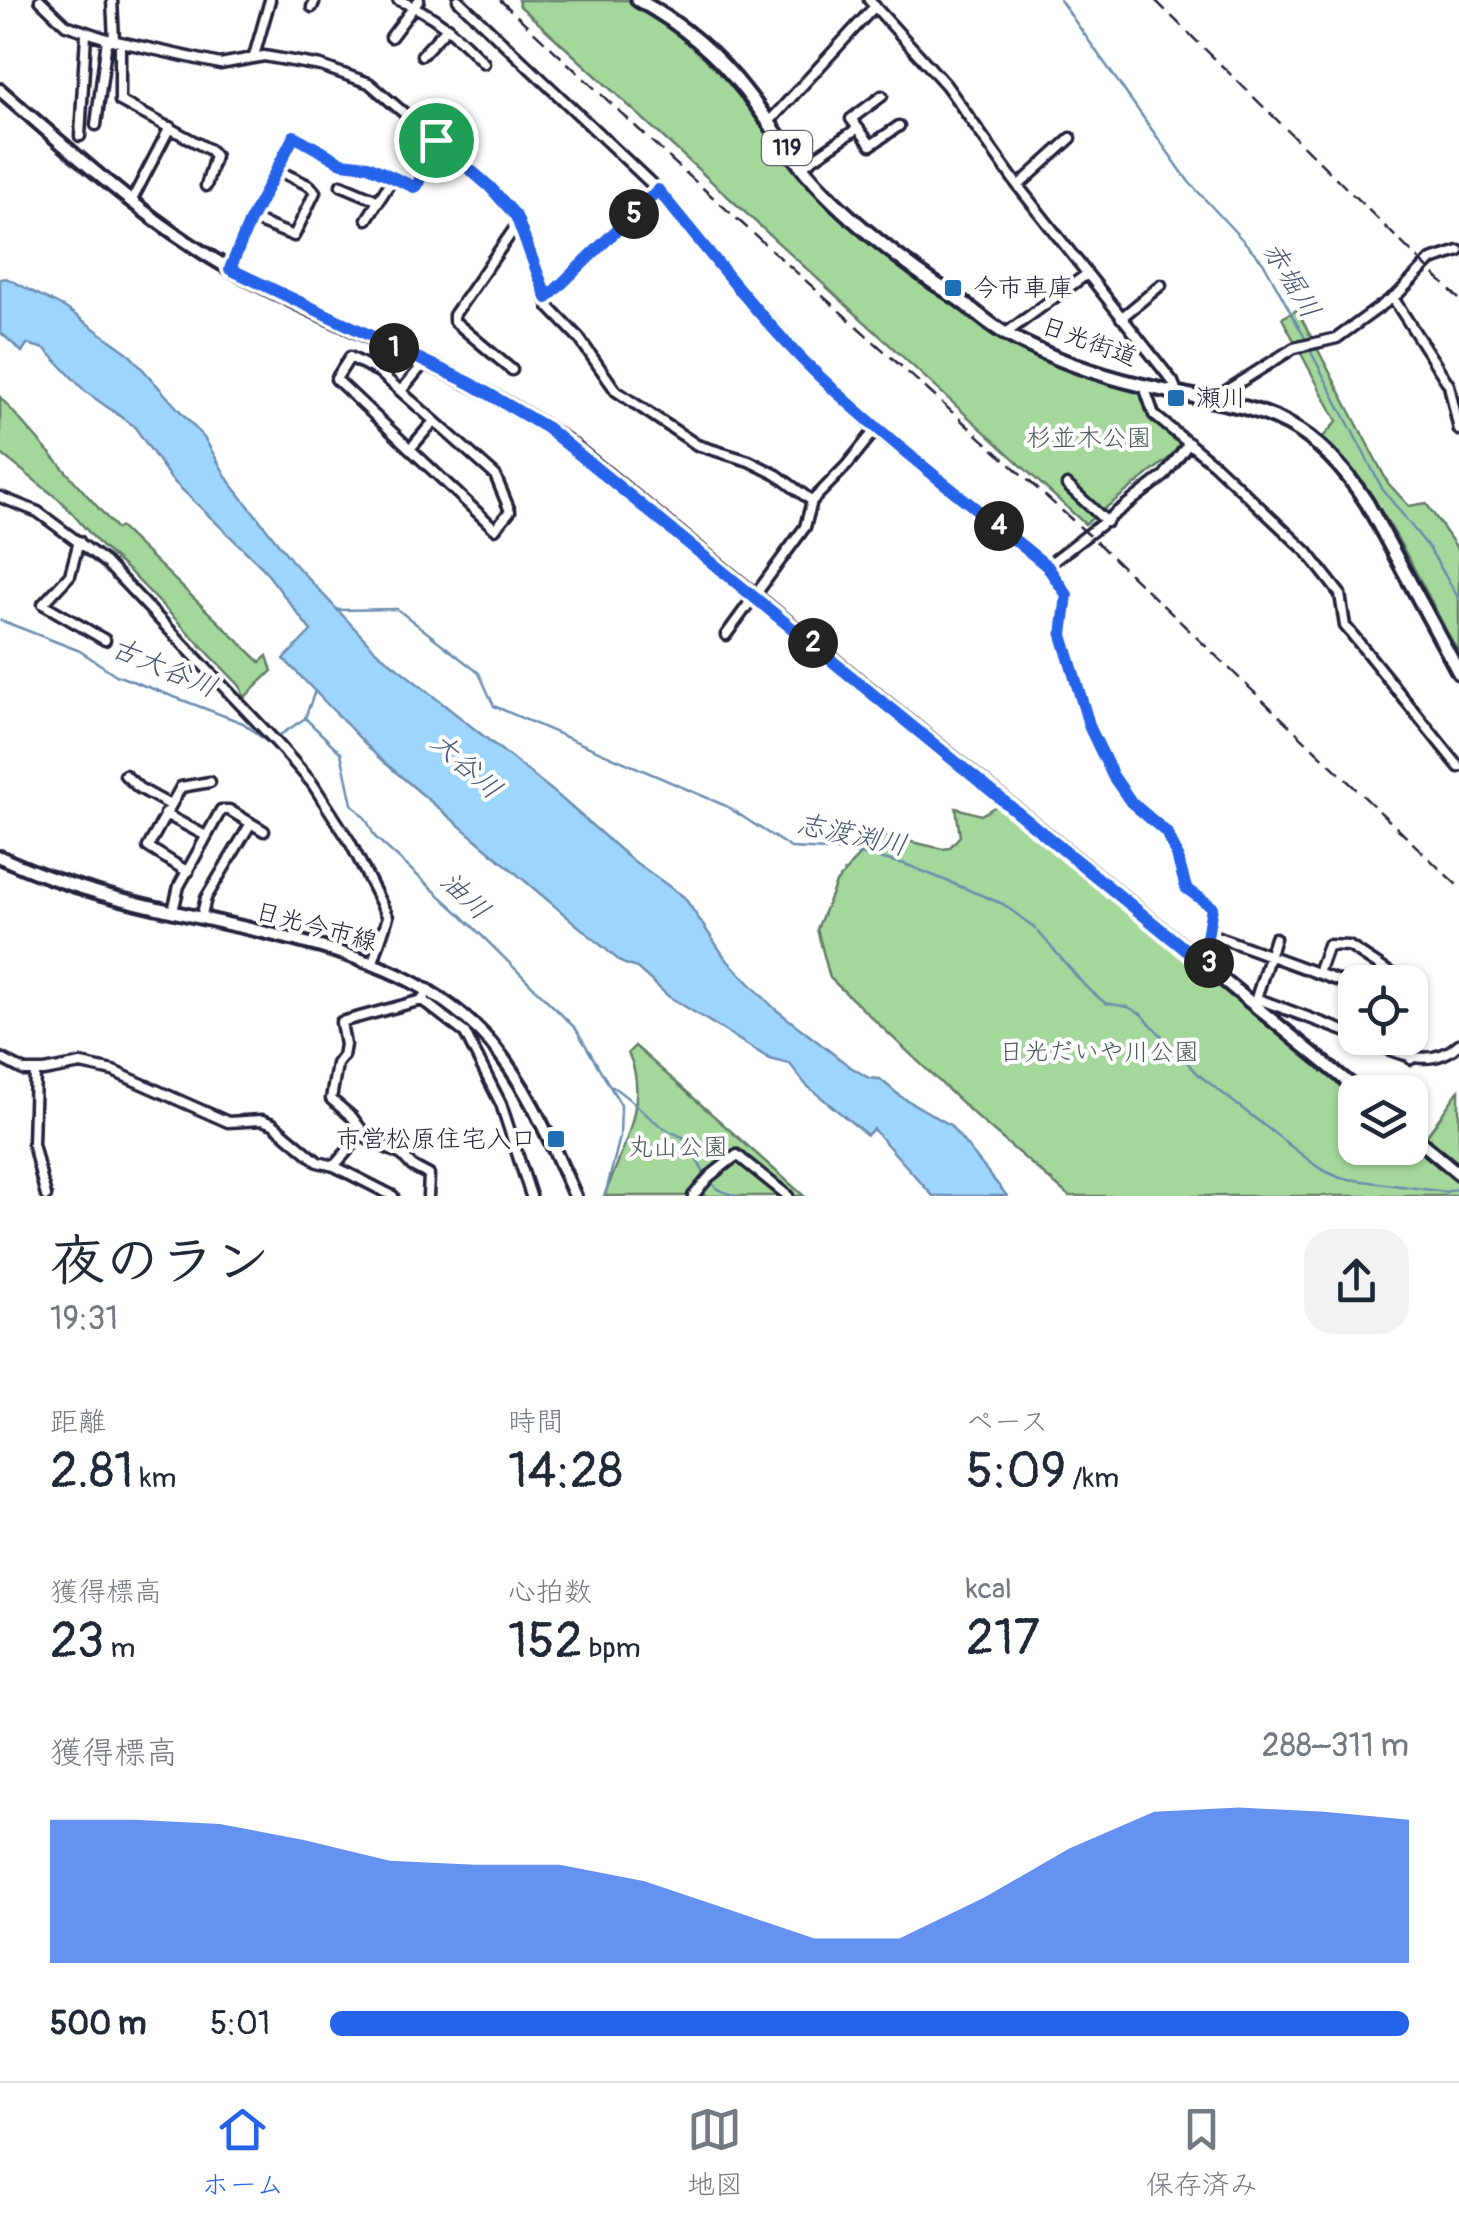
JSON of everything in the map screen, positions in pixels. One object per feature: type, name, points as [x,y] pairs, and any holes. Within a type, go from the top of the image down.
[{"type":"highway","name":"日光街道","points":[[638,0],[676,24],[718,59],[801,167],[840,208],[943,290],[1006,334],[1082,367],[1274,417],[1318,442],[1367,503],[1459,673]]},
{"type":"main road","points":[[0,90],[131,202],[230,269],[515,406],[556,434],[1339,1075]]},
{"type":"main road","name":"日光今市線","points":[[0,858],[80,888],[373,962],[478,1030],[532,1102],[574,1196]]},
{"type":"main road","points":[[1428,1148],[1459,1174]]},
{"type":"street","points":[[40,0],[60,20],[86,34],[220,64],[254,56],[354,76],[369,83],[490,187],[519,222],[549,307],[579,338],[616,391],[697,444],[749,460],[812,501]]},
{"type":"street","points":[[112,0],[120,100],[215,156],[206,186]]},
{"type":"street","points":[[254,56],[270,0]]},
{"type":"street","points":[[398,0],[418,3],[484,63]]},
{"type":"street","points":[[458,0],[658,190],[734,283],[876,429],[1047,566],[1067,595],[1062,635],[1090,728],[1113,776],[1131,802],[1166,832],[1186,888],[1212,907],[1206,943],[1208,968]]},
{"type":"street","points":[[391,37],[418,3]]},
{"type":"street","points":[[768,123],[872,3],[946,86],[1018,186],[1174,382],[1177,392]]},
{"type":"street","points":[[422,55],[448,27]]},
{"type":"street","points":[[80,136],[86,34]]},
{"type":"street","points":[[96,125],[114,41]]},
{"type":"street","points":[[882,96],[851,119],[872,145],[900,126]]},
{"type":"street","points":[[131,202],[170,127]]},
{"type":"street","points":[[801,167],[858,128]]},
{"type":"street","points":[[230,269],[294,136],[342,163],[368,166],[417,186],[436,140]]},
{"type":"street","points":[[1018,186],[1071,138]]},
{"type":"street","points":[[251,219],[294,236],[316,192],[277,170]]},
{"type":"street","points":[[367,220],[392,178]]},
{"type":"street","points":[[341,184],[379,200]]},
{"type":"street","points":[[547,298],[658,190]]},
{"type":"street","points":[[512,370],[454,321],[454,315],[519,222]]},
{"type":"street","points":[[1214,399],[1294,348],[1337,338],[1393,298],[1432,260],[1459,251]]},
{"type":"street","points":[[1006,334],[1087,274]]},
{"type":"street","points":[[1121,318],[1161,285]]},
{"type":"street","points":[[1393,298],[1449,385],[1459,430]]},
{"type":"street","points":[[350,357],[379,372],[434,420],[495,474],[510,512],[495,529],[336,379],[350,357]]},
{"type":"street","points":[[401,392],[426,362]]},
{"type":"street","points":[[1144,386],[1154,415],[1308,552],[1340,594],[1350,633],[1459,767]]},
{"type":"street","points":[[410,449],[434,420]]},
{"type":"street","points":[[726,635],[805,528],[812,501],[848,466],[876,429]]},
{"type":"street","points":[[1047,566],[1164,476],[1189,443]]},
{"type":"street","points":[[1066,485],[1107,522]]},
{"type":"street","points":[[0,497],[38,512],[105,562],[277,743],[320,795],[388,917],[373,962]]},
{"type":"street","points":[[79,541],[70,575],[43,604],[105,640]]},
{"type":"street","points":[[125,775],[139,788],[170,805]]},
{"type":"street","points":[[188,872],[148,847],[180,787],[210,782]]},
{"type":"street","points":[[173,911],[206,836],[225,808],[264,832]]},
{"type":"street","points":[[165,814],[206,836]]},
{"type":"street","points":[[201,918],[206,898],[251,823]]},
{"type":"street","points":[[1210,934],[1338,983]]},
{"type":"street","points":[[1254,1005],[1275,938]]},
{"type":"street","points":[[1318,973],[1328,945],[1349,946],[1378,965]]},
{"type":"street","points":[[428,1196],[428,1175],[402,1155],[362,1134],[352,1117],[331,1099],[345,1044],[341,1022],[425,995],[465,1033],[501,1104],[531,1196]]},
{"type":"street","points":[[1254,1005],[1261,1000],[1338,1029]]},
{"type":"street","points":[[1402,1055],[1411,1059],[1450,1052],[1459,1044]]},
{"type":"street","points":[[1408,1055],[1411,1059]]},
{"type":"street","points":[[0,1058],[35,1071],[81,1064],[113,1070],[228,1122],[262,1120],[273,1124],[318,1162],[393,1196]]},
{"type":"street","points":[[35,1071],[34,1144],[46,1196]]},
{"type":"street","points":[[334,1166],[362,1134]]},
{"type":"street","points":[[692,1196],[737,1155],[788,1196]]},
{"type":"green space","name":"杉並木公園","points":[[518,0],[635,0],[654,11],[727,73],[775,140],[934,288],[1000,337],[1143,388],[1153,416],[1187,444],[1085,524],[520,6]]},
{"type":"green space","points":[[1297,310],[1388,483],[1409,506],[1426,503],[1459,551],[1459,654],[1380,509],[1342,457],[1322,438],[1337,421],[1282,318]]},
{"type":"green space","points":[[0,397],[117,529],[120,527],[260,662],[267,656],[272,671],[244,698],[240,686],[62,502],[0,453]]},
{"type":"green space","name":"日光だいや川公園","points":[[998,805],[1338,1081],[1338,1165],[1428,1165],[1428,1155],[1459,1180],[1459,1196],[1069,1196],[979,1119],[830,978],[817,929],[836,883],[876,834],[949,848],[960,836],[956,808],[981,815]]},
{"type":"green space","name":"丸山公園","points":[[635,1046],[804,1196],[604,1196],[635,1107],[634,1070],[628,1053]]},
{"type":"green space","points":[[1459,1090],[1459,1163],[1428,1139]]},
{"type":"water","name":"大谷川","points":[[6,278],[67,309],[128,353],[205,439],[229,481],[292,561],[374,649],[554,792],[628,857],[684,897],[726,959],[774,1008],[849,1066],[869,1078],[880,1079],[900,1096],[950,1125],[1007,1196],[933,1196],[873,1129],[867,1135],[806,1085],[790,1064],[770,1059],[668,996],[637,968],[622,963],[378,757],[284,659],[311,631],[263,568],[171,479],[134,426],[86,392],[45,349],[27,344],[22,352],[0,332],[0,279]]},
{"type":"waterway","name":"赤堀川","points":[[1060,0],[1189,182],[1263,262],[1306,340]]},
{"type":"waterway","name":"赤堀川","points":[[1309,348],[1383,490],[1429,548],[1459,599]]},
{"type":"waterway","name":"志渡渕川","points":[[337,610],[397,609],[479,673],[494,706],[726,806],[791,848],[846,851],[905,864],[1003,904],[1035,928],[1085,986],[1105,1003],[1141,1014],[1199,1075],[1319,1168],[1340,1178],[1446,1192],[1459,1188]]},
{"type":"waterway","name":"古大谷川","points":[[0,620],[80,651],[116,675],[243,723],[270,740]]},
{"type":"waterway","name":"油川","points":[[305,718],[315,691]]},
{"type":"waterway","name":"油川","points":[[305,718],[341,753],[352,804],[375,837],[460,914],[576,1029],[621,1105],[620,1137],[605,1196]]},
{"type":"waterway","name":"古大谷川","points":[[277,737],[304,719]]},
{"type":"waterway","points":[[610,1085],[662,1126],[683,1137],[706,1176]]},
{"type":"waterway","points":[[711,1182],[717,1189],[735,1196]]},
{"type":"railway","points":[[500,0],[677,165],[1089,535],[1459,887]]},
{"type":"railway","points":[[1155,0],[1459,299]]},
{"type":"place","name":"今市車庫","points":[[953,288]]},
{"type":"place","name":"瀬川","points":[[1176,398]]},
{"type":"place","name":"市営松原住宅入口","points":[[556,1139]]},
{"type":"route","points":[[294,136],[342,163],[368,166],[414,187],[436,140],[490,187],[516,216],[547,298],[658,190],[734,283],[814,371],[876,429],[1047,566],[1067,595],[1062,635],[1090,728],[1113,776],[1131,802],[1166,832],[1186,888],[1212,907],[1206,943],[1208,968],[547,428],[470,383],[230,269],[294,136]]}]
